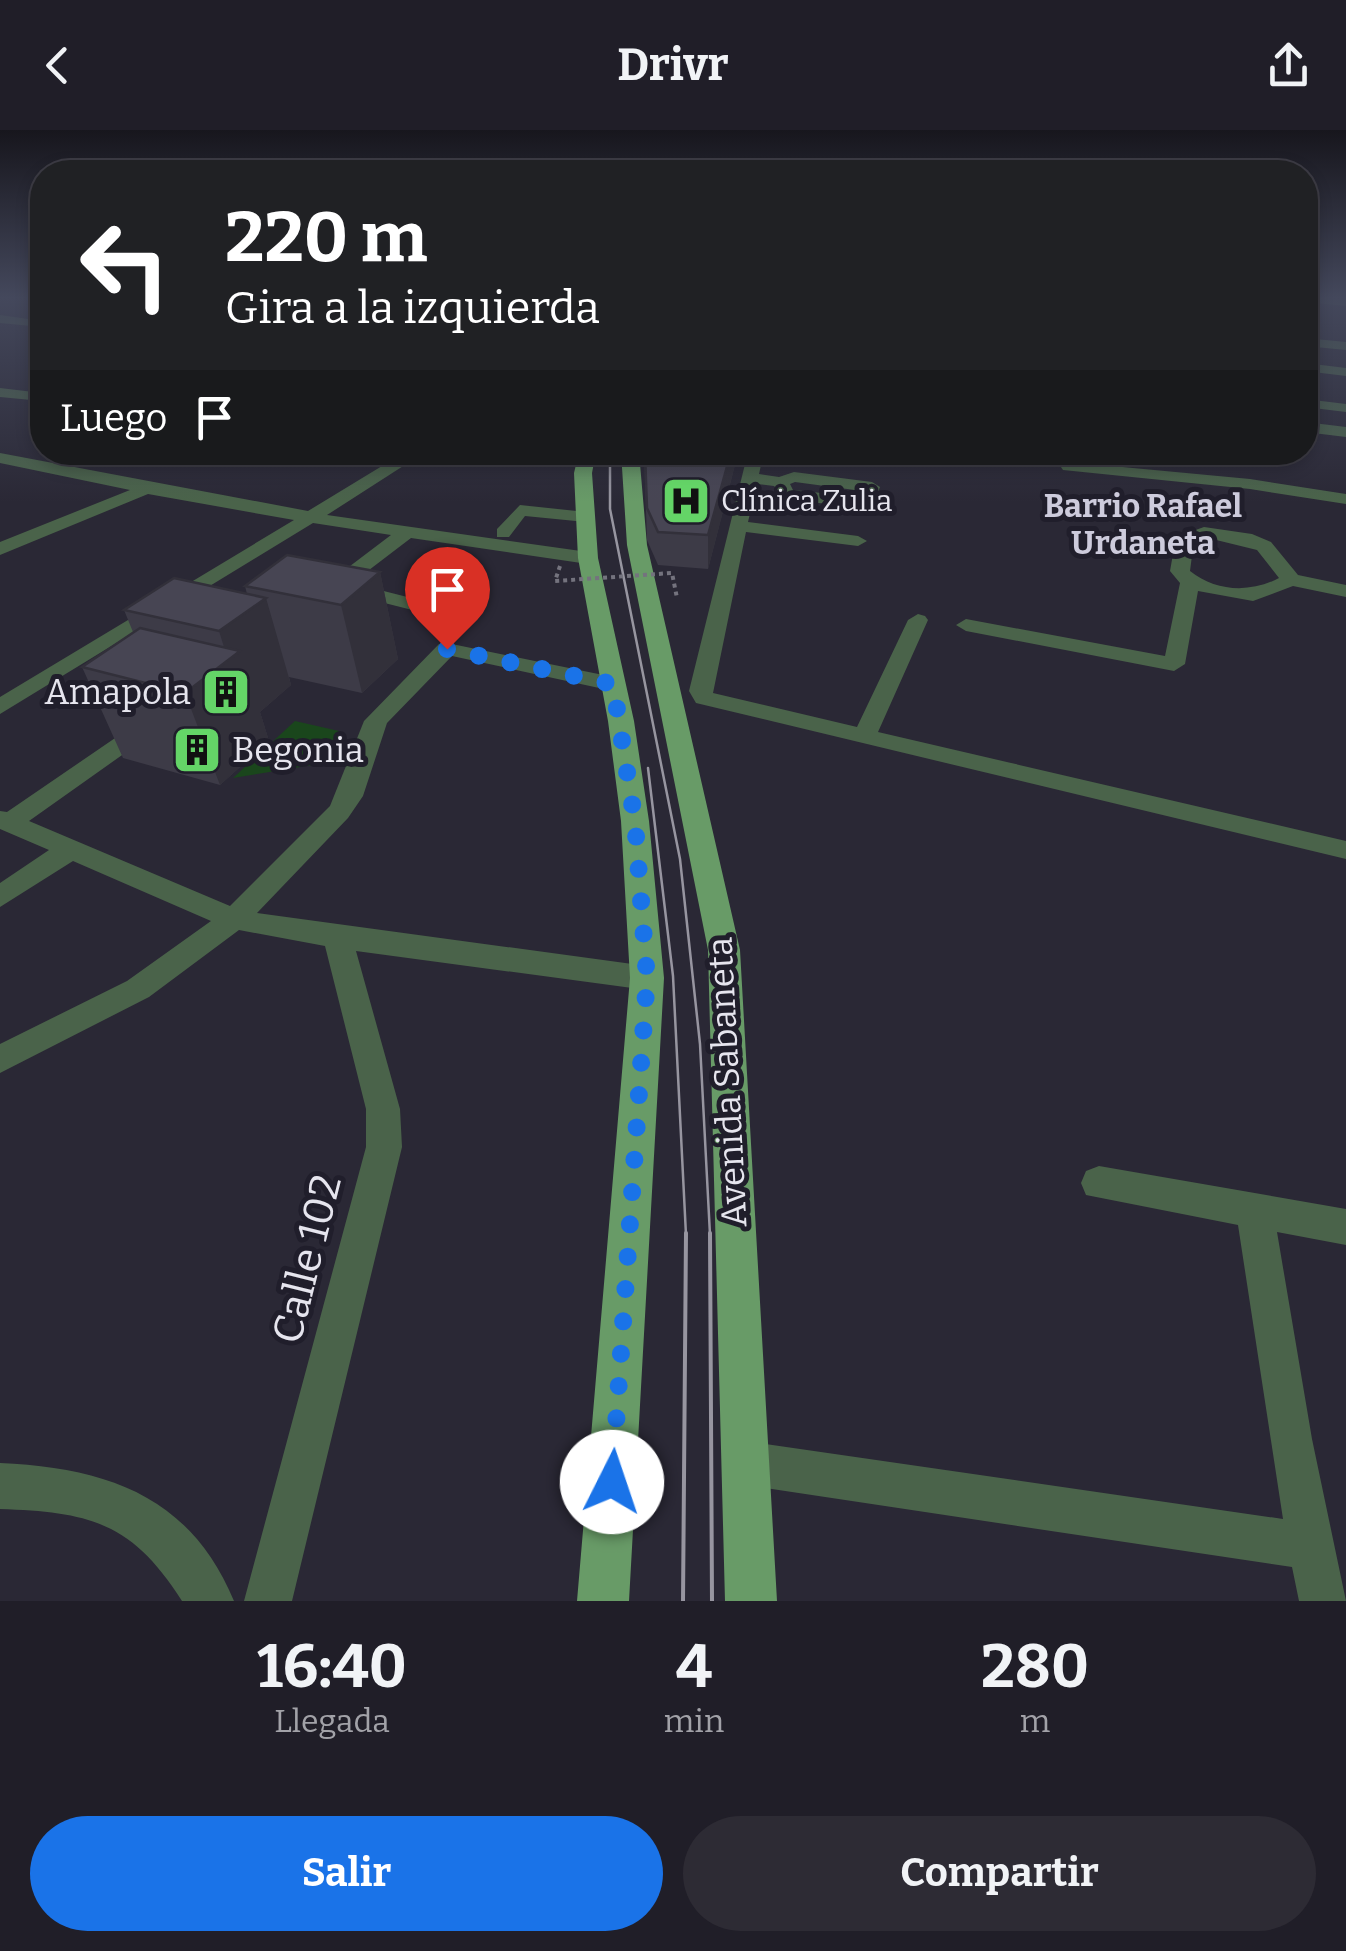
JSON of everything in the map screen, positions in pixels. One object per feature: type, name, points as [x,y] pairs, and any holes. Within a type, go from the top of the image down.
[{"type":"main road","points":[[585,465],[586,517],[574,562],[613,684],[635,822],[647,978],[603,1601]]},
{"type":"main road","name":"Avenida Sabaneta","points":[[631,465],[637,545],[724,950],[750,1601]]},
{"type":"street","points":[[1318,371],[1346,374]]},
{"type":"street","points":[[0,392],[11,397],[30,397]]},
{"type":"street","points":[[1318,405],[1346,408]]},
{"type":"street","points":[[1318,429],[1346,432]]},
{"type":"street","points":[[0,458],[30,465]]},
{"type":"street","points":[[0,476],[27,464]]},
{"type":"street","points":[[31,465],[142,491],[574,562]]},
{"type":"street","points":[[7,696],[396,465]]},
{"type":"street","points":[[748,465],[700,694],[710,701],[1346,850]]},
{"type":"street","points":[[755,465],[780,482]]},
{"type":"street","points":[[1069,466],[1250,484],[1346,499]]},
{"type":"street","points":[[0,549],[142,491]]},
{"type":"street","points":[[503,533],[520,510],[586,517]]},
{"type":"street","points":[[738,518],[862,520]]},
{"type":"street","points":[[738,518],[858,541]]},
{"type":"street","points":[[1291,580],[1258,542],[1204,532],[1185,536],[1180,571],[1190,583],[1249,595],[1291,580],[1346,591]]},
{"type":"street","points":[[406,533],[329,592],[432,609]]},
{"type":"street","points":[[966,625],[1174,664],[1190,583]]},
{"type":"street","points":[[864,736],[918,620]]},
{"type":"street","points":[[0,1059],[138,988],[234,919],[340,812],[350,796],[376,721],[447,649],[613,684]]},
{"type":"street","points":[[4,821],[166,713]]},
{"type":"street","points":[[4,821],[234,919],[338,938],[647,978]]},
{"type":"street","points":[[0,897],[72,848]]},
{"type":"street","name":"Calle 102","points":[[268,1601],[384,1147],[383,1109],[338,938]]},
{"type":"street","points":[[1099,1183],[1346,1227]]},
{"type":"street","points":[[1255,1210],[1324,1601]]},
{"type":"street","points":[[746,1463],[1312,1546]]},
{"type":"street","points":[[0,1486],[61,1487],[125,1505],[179,1549],[210,1601]]},
{"type":"path","points":[[574,562],[555,581],[672,572],[677,598]]},
{"type":"green space","points":[[295,721],[339,731],[332,762],[233,778]]},
{"type":"building","points":[[645,465],[727,465],[708,535],[658,532],[647,508]]},
{"type":"building","points":[[287,555],[380,572],[341,605],[245,586]]},
{"type":"building","points":[[174,578],[266,598],[219,631],[124,610]]},
{"type":"building","points":[[140,628],[240,651],[185,693],[82,667]]},
{"type":"tram line","points":[[610,465],[610,509],[680,859],[700,1044],[710,1235]]},
{"type":"tram line","points":[[648,768],[673,976],[686,1235]]},
{"type":"tram line","points":[[710,1233],[712,1601]]},
{"type":"tram line","points":[[683,1601],[686,1235]]},
{"type":"place","name":"Clínica Zulia","points":[[686,501]]},
{"type":"place","name":"Amapola","points":[[226,692]]},
{"type":"place","name":"Begonia","points":[[197,750]]},
{"type":"district","name":"Barrio Rafael Urdaneta","points":[[1143,524]]},
{"type":"route","points":[[447,649],[613,684],[621,721],[635,822],[647,978],[643,1085],[612,1482]]}]
